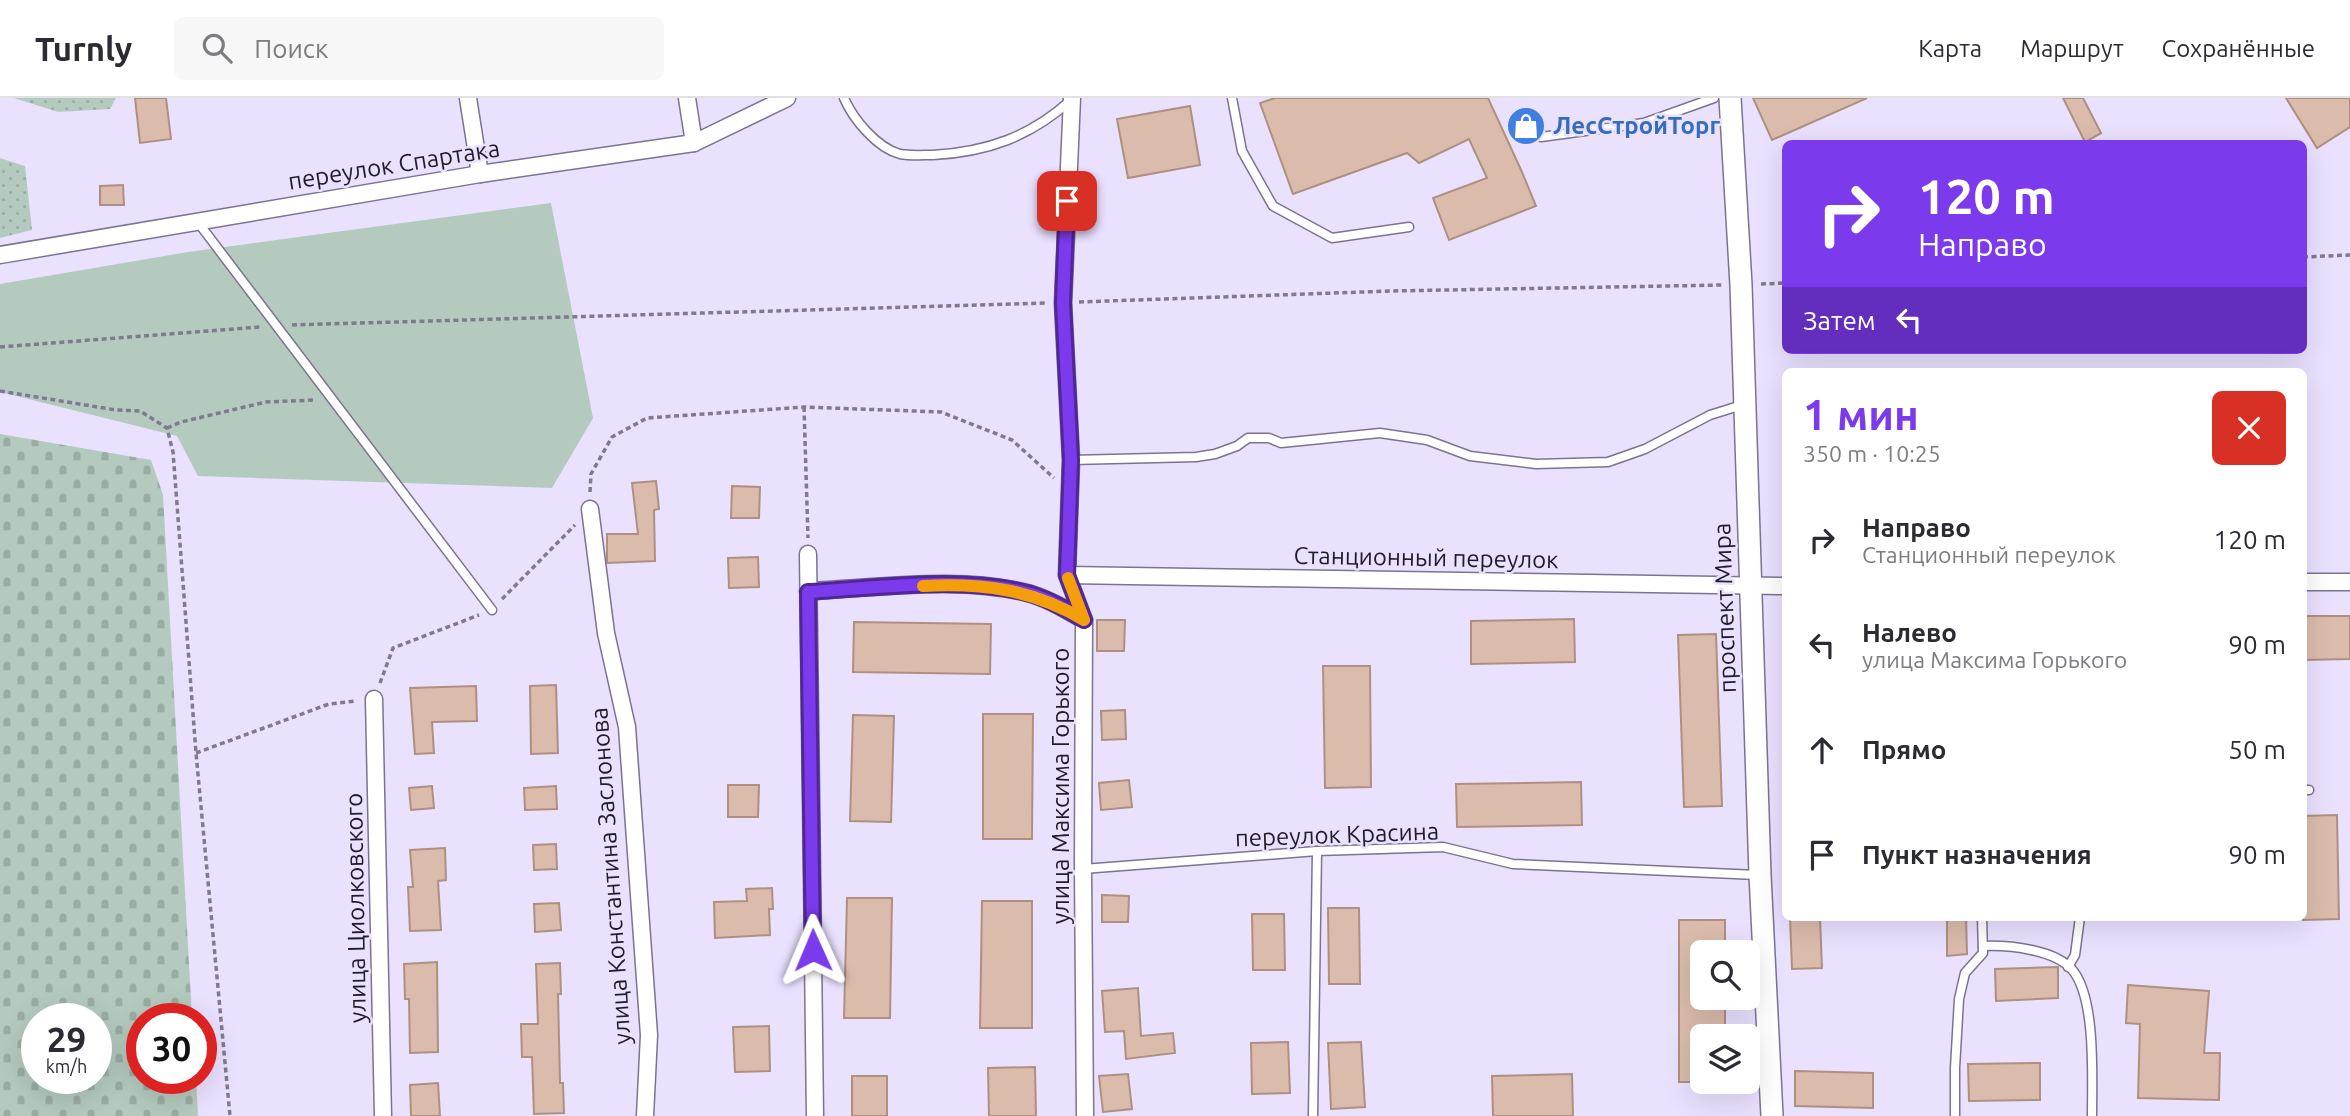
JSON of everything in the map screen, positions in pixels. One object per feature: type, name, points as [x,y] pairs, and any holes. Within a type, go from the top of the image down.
[{"type":"street","points":[[468,98],[480,174]]},
{"type":"street","points":[[687,98],[694,143]]},
{"type":"street","name":"переулок Спартака","points":[[0,255],[480,174],[694,143],[787,98]]},
{"type":"street","name":"улица Максима Горького","points":[[1072,98],[1063,303],[1071,460],[1067,575],[1084,620],[1085,1116]]},
{"type":"street","name":"проспект Мира","points":[[1730,98],[1741,285],[1760,875],[1772,1116]]},
{"type":"street","name":"улица Константина Заслонова","points":[[590,509],[606,633],[627,727],[649,1035],[645,1116]]},
{"type":"street","points":[[808,554],[815,1116]]},
{"type":"street","name":"Станционный переулок","points":[[1067,575],[1782,586]]},
{"type":"street","points":[[2307,582],[2350,582]]},
{"type":"street","points":[[808,592],[943,585],[992,587],[1031,594],[1084,620]]},
{"type":"street","name":"улица Циолковского","points":[[374,699],[383,1116]]},
{"type":"lane","points":[[844,98],[848,107],[881,145],[900,154],[925,155],[957,153],[998,144],[1050,119],[1072,98]]},
{"type":"lane","points":[[1232,98],[1242,152],[1273,206],[1332,238],[1409,227]]},
{"type":"lane","points":[[1541,137],[1644,123],[1714,98]]},
{"type":"lane","points":[[197,221],[492,610]]},
{"type":"lane","points":[[1071,460],[1196,457],[1237,446],[1248,438],[1269,438],[1281,443],[1380,433],[1427,440],[1470,456],[1536,464],[1608,461],[1645,449],[1710,415],[1745,405]]},
{"type":"lane","name":"переулок Красина","points":[[1083,869],[1317,851],[1443,848],[1513,864],[1760,875]]},
{"type":"lane","points":[[1312,1116],[1317,851]]},
{"type":"lane","points":[[1955,1116],[1959,999],[1965,973],[1983,953],[1982,921]]},
{"type":"lane","points":[[2068,967],[2075,955],[2079,921]]},
{"type":"lane","points":[[1983,946],[2009,945],[2033,950],[2054,958],[2074,971],[2085,999],[2091,1045],[2092,1116]]},
{"type":"path","points":[[2307,257],[2350,255]]},
{"type":"path","points":[[0,347],[276,325],[346,325],[1391,291],[1782,283]]},
{"type":"path","points":[[0,391],[116,410],[139,411],[167,428],[173,452],[196,753],[230,1116]]},
{"type":"path","points":[[167,428],[181,422],[266,402],[334,401]]},
{"type":"path","points":[[196,753],[329,704],[374,699],[393,648],[492,610],[590,509],[590,474],[612,437],[647,418],[804,407],[941,412],[1012,440],[1071,493]]},
{"type":"path","points":[[804,407],[808,554]]},
{"type":"green space","points":[[14,98],[116,98],[110,109],[58,112]]},
{"type":"green space","points":[[0,158],[25,166],[32,230],[0,238]]},
{"type":"green space","points":[[551,203],[593,418],[552,488],[198,476],[177,436],[0,392],[0,284],[188,252]]},
{"type":"green space","points":[[0,434],[151,460],[163,495],[191,1003],[126,1003],[126,1094],[197,1094],[198,1116],[0,1116]]},
{"type":"building","points":[[135,98],[166,98],[171,139],[140,143]]},
{"type":"building","points":[[1275,98],[1488,98],[1536,206],[1449,240],[1433,198],[1487,178],[1469,139],[1419,163],[1407,153],[1293,194],[1260,103]]},
{"type":"building","points":[[1753,98],[1867,98],[1772,140]]},
{"type":"building","points":[[2063,98],[2083,98],[2101,133],[2084,140]]},
{"type":"building","points":[[2286,98],[2350,98],[2350,127],[2317,148]]},
{"type":"building","points":[[1190,106],[1200,165],[1128,178],[1117,119]]},
{"type":"building","points":[[123,185],[124,205],[100,205],[100,186]]},
{"type":"building","points":[[656,481],[659,509],[654,510],[655,561],[607,563],[607,534],[638,534],[632,483]]},
{"type":"building","points":[[732,486],[760,487],[759,518],[731,518]]},
{"type":"building","points":[[758,557],[759,587],[729,588],[728,558]]},
{"type":"building","points":[[2307,616],[2350,616],[2350,659],[2307,660]]},
{"type":"building","points":[[1574,619],[1575,662],[1471,664],[1471,621]]},
{"type":"building","points":[[1097,620],[1125,620],[1124,651],[1097,651]]},
{"type":"building","points":[[854,622],[991,624],[990,674],[853,672]]},
{"type":"building","points":[[1716,634],[1722,806],[1684,807],[1678,635]]},
{"type":"building","points":[[1323,666],[1370,666],[1371,787],[1325,788]]},
{"type":"building","points":[[556,685],[558,753],[531,754],[530,686]]},
{"type":"building","points":[[476,686],[477,721],[432,722],[434,753],[415,754],[410,688]]},
{"type":"building","points":[[1125,710],[1126,739],[1102,740],[1101,711]]},
{"type":"building","points":[[983,714],[1033,714],[1032,839],[983,839]]},
{"type":"building","points":[[853,715],[894,716],[891,822],[850,821]]},
{"type":"building","points":[[1129,780],[1132,807],[1101,810],[1099,783]]},
{"type":"building","points":[[1581,782],[1582,825],[1457,827],[1456,784]]},
{"type":"building","points":[[728,785],[759,785],[758,817],[728,817]]},
{"type":"building","points":[[432,786],[434,808],[411,810],[409,788]]},
{"type":"building","points":[[556,786],[557,809],[525,810],[524,788]]},
{"type":"building","points":[[2337,815],[2339,919],[2307,920],[2307,816]]},
{"type":"building","points":[[556,844],[557,869],[534,870],[533,845]]},
{"type":"building","points":[[445,848],[446,880],[438,881],[441,930],[410,931],[408,887],[413,887],[410,850]]},
{"type":"building","points":[[772,888],[773,909],[769,909],[770,935],[715,938],[714,902],[747,901],[746,889]]},
{"type":"building","points":[[1102,895],[1129,896],[1128,922],[1102,922]]},
{"type":"building","points":[[847,898],[892,898],[890,1018],[844,1018]]},
{"type":"building","points":[[982,901],[1032,901],[1032,1028],[980,1028]]},
{"type":"building","points":[[559,903],[561,930],[535,932],[534,904]]},
{"type":"building","points":[[1328,908],[1359,908],[1360,984],[1329,984]]},
{"type":"building","points":[[1252,914],[1284,914],[1285,970],[1253,970]]},
{"type":"building","points":[[1679,920],[1725,920],[1725,940],[1690,940],[1690,1010],[1725,1010],[1725,1024],[1690,1024],[1690,1082],[1679,1082]]},
{"type":"building","points":[[1790,921],[1820,921],[1822,968],[1792,969]]},
{"type":"building","points":[[1947,921],[1966,921],[1967,954],[1947,956]]},
{"type":"building","points":[[437,962],[438,1052],[410,1053],[409,999],[405,999],[404,964]]},
{"type":"building","points":[[560,963],[560,1083],[563,1083],[564,1113],[534,1114],[532,1057],[522,1057],[521,1024],[538,1024],[536,964]]},
{"type":"building","points":[[2058,967],[2058,998],[1996,1001],[1995,969]]},
{"type":"building","points":[[2128,985],[2209,991],[2204,1053],[2220,1053],[2219,1100],[2138,1098],[2140,1024],[2126,1023]]},
{"type":"building","points":[[1138,988],[1141,1036],[1173,1033],[1175,1053],[1126,1059],[1124,1031],[1105,1032],[1102,991]]},
{"type":"building","points":[[769,1026],[770,1071],[735,1072],[733,1027]]},
{"type":"building","points":[[1288,1042],[1290,1093],[1252,1094],[1251,1043]]},
{"type":"building","points":[[1361,1042],[1365,1107],[1331,1109],[1328,1043]]},
{"type":"building","points":[[2040,1063],[2040,1100],[1969,1101],[1968,1064]]},
{"type":"building","points":[[1035,1067],[1036,1116],[989,1116],[988,1068]]},
{"type":"building","points":[[1795,1071],[1873,1073],[1873,1108],[1795,1106]]},
{"type":"building","points":[[1128,1074],[1132,1109],[1103,1112],[1099,1076]]},
{"type":"building","points":[[1572,1074],[1573,1116],[1493,1116],[1492,1076]]},
{"type":"building","points":[[852,1076],[887,1076],[887,1116],[852,1116]]},
{"type":"building","points":[[438,1083],[440,1116],[411,1116],[410,1085]]},
{"type":"slow traffic","points":[[923,586],[992,587],[1031,594],[1084,620],[1068,578]]},
{"type":"place","name":"ЛесСтройТорг","points":[[1526,126]]},
{"type":"route","points":[[813,950],[808,592],[943,585],[992,587],[1031,594],[1084,620],[1067,575],[1071,493],[1063,303],[1067,201]]}]
